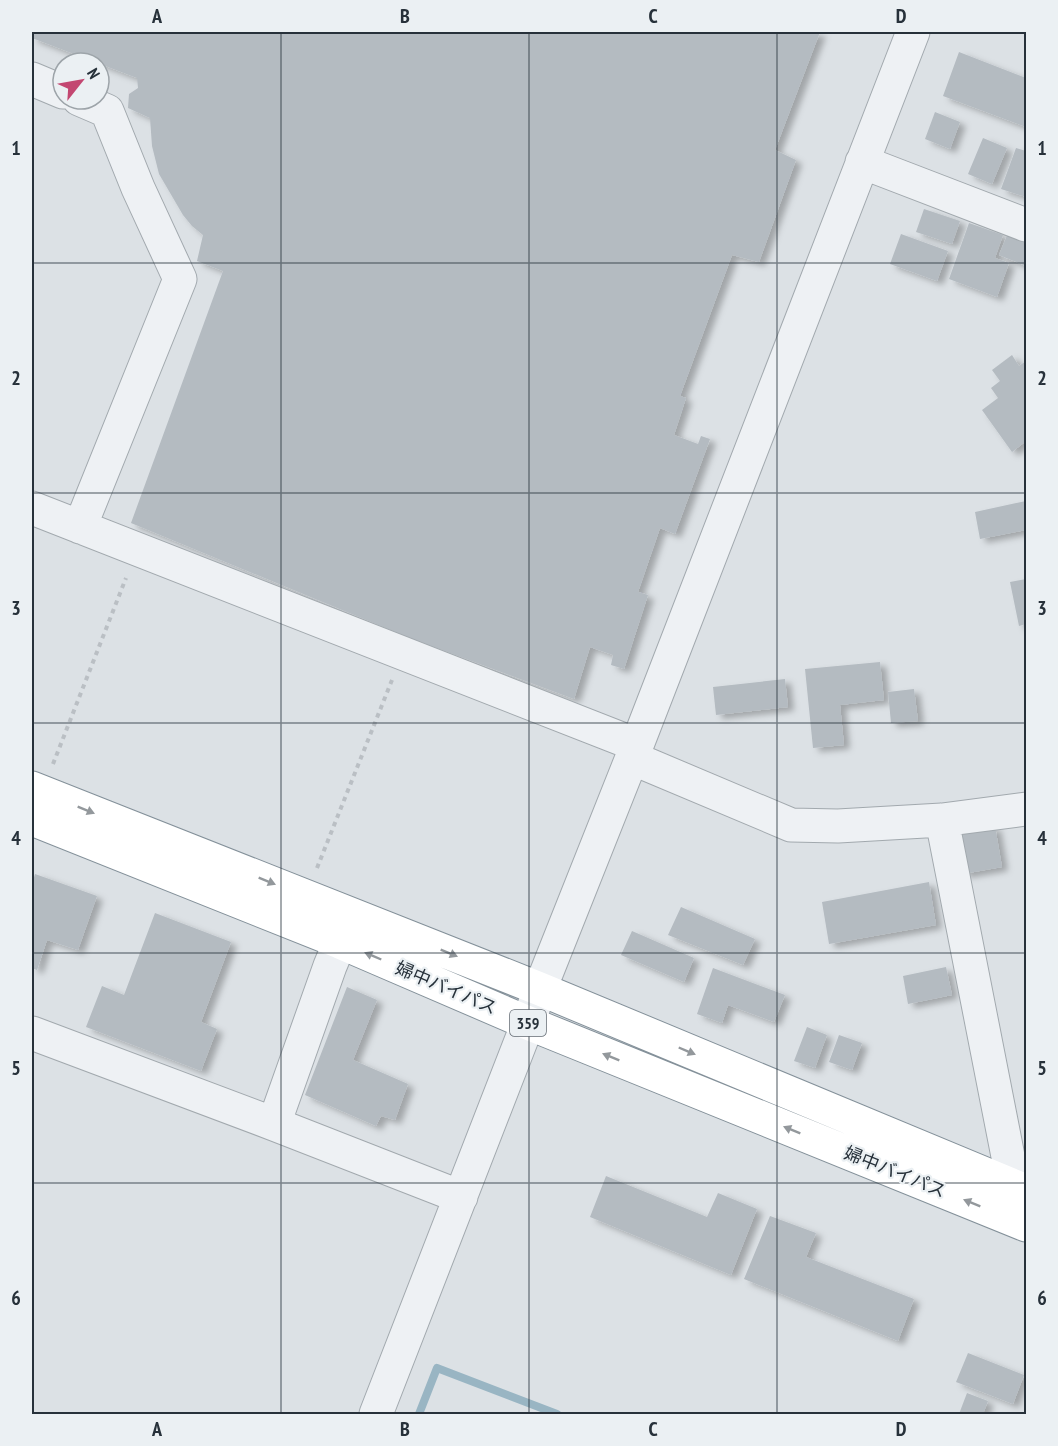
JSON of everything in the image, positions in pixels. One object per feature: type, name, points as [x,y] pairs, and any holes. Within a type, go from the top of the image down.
[{"type":"highway","name":"婦中バイパス","points":[[41,780],[1020,1189]]},
{"type":"highway","name":"婦中バイパス","points":[[32,819],[340,942],[528,1023],[1026,1228]]},
{"type":"street","points":[[376,1414],[913,32]]},
{"type":"street","points":[[32,79],[51,87]]},
{"type":"street","points":[[80,527],[180,279],[138,188],[107,111]]},
{"type":"street","points":[[862,162],[1026,225]]},
{"type":"street","points":[[32,508],[403,653],[634,751],[791,825],[838,826],[942,820],[1026,808]]},
{"type":"street","points":[[942,820],[1020,1189]]},
{"type":"street","points":[[274,1124],[340,942]]},
{"type":"street","points":[[32,1033],[461,1197]]},
{"type":"path","points":[[41,780],[137,550]]},
{"type":"path","points":[[315,875],[403,653]]},
{"type":"building","points":[[32,32],[820,32],[775,150],[796,160],[759,262],[732,255],[680,396],[686,398],[674,435],[698,444],[701,436],[710,439],[675,534],[660,528],[638,592],[648,595],[624,669],[611,665],[613,655],[590,647],[574,699],[410,638],[131,523],[223,271],[197,261],[203,235],[183,215],[159,174],[152,146],[150,118],[128,108],[129,94],[138,88],[137,78],[111,68],[111,51],[66,51],[32,38]]},
{"type":"building","points":[[959,52],[1026,78],[1026,127],[943,96]]},
{"type":"building","points":[[935,112],[960,122],[950,149],[925,139]]},
{"type":"building","points":[[983,138],[1007,148],[992,184],[968,174]]},
{"type":"building","points":[[1016,148],[1026,151],[1026,197],[1001,189]]},
{"type":"building","points":[[924,209],[960,221],[952,244],[916,232]]},
{"type":"building","points":[[969,223],[1003,235],[995,258],[1009,263],[997,297],[949,279]]},
{"type":"building","points":[[1008,233],[1026,241],[1026,266],[999,255]]},
{"type":"building","points":[[901,234],[948,251],[937,281],[890,264]]},
{"type":"building","points":[[1012,355],[1019,366],[1026,361],[1026,441],[1012,452],[982,410],[998,398],[991,388],[1000,381],[992,370]]},
{"type":"building","points":[[1026,501],[1026,530],[980,539],[975,512]]},
{"type":"building","points":[[1026,579],[1026,624],[1019,626],[1010,582]]},
{"type":"building","points":[[880,662],[884,700],[840,705],[844,745],[813,748],[805,669]]},
{"type":"building","points":[[785,679],[788,707],[716,715],[713,687]]},
{"type":"building","points":[[914,689],[918,721],[891,723],[888,692]]},
{"type":"building","points":[[995,826],[1002,867],[963,874],[956,833]]},
{"type":"building","points":[[35,874],[97,896],[78,950],[47,940],[37,970],[32,968],[32,884]]},
{"type":"building","points":[[929,882],[936,925],[829,944],[822,902]]},
{"type":"building","points":[[681,907],[755,939],[743,965],[668,935]]},
{"type":"building","points":[[155,913],[231,942],[201,1022],[217,1029],[201,1071],[86,1027],[102,986],[124,995]]},
{"type":"building","points":[[632,931],[694,958],[684,982],[621,955]]},
{"type":"building","points":[[946,967],[952,995],[908,1004],[903,976]]},
{"type":"building","points":[[713,968],[785,995],[774,1022],[728,1005],[722,1023],[697,1014]]},
{"type":"building","points":[[347,987],[377,1000],[353,1060],[408,1084],[395,1120],[381,1116],[376,1126],[305,1095]]},
{"type":"building","points":[[807,1027],[827,1035],[815,1068],[794,1061]]},
{"type":"building","points":[[839,1035],[862,1043],[852,1070],[829,1062]]},
{"type":"building","points":[[606,1176],[707,1217],[718,1193],[757,1209],[731,1275],[590,1217]]},
{"type":"building","points":[[770,1216],[816,1233],[806,1257],[914,1299],[898,1341],[744,1279]]},
{"type":"building","points":[[968,1353],[1024,1375],[1013,1404],[956,1382]]},
{"type":"building","points":[[967,1393],[988,1401],[983,1414],[959,1414]]},
{"type":"waterway","points":[[419,1414],[437,1368],[557,1414]]}]
